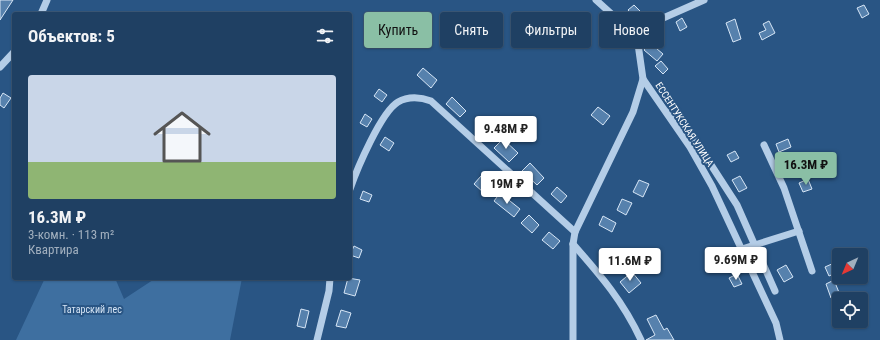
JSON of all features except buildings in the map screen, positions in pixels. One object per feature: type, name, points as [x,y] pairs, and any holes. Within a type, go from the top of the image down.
[{"type":"street","points":[[44,12],[46,0]]},
{"type":"street","points":[[596,0],[609,12]]},
{"type":"street","points":[[664,18],[704,0]]},
{"type":"street","name":"ЕССЕНТУКСКАЯ УЛИЦА","points":[[639,48],[643,79],[690,147],[712,186],[776,323],[780,340]]},
{"type":"street","points":[[0,67],[12,54]]},
{"type":"street","points":[[573,340],[573,244],[575,232],[633,112],[643,79]]},
{"type":"street","points":[[654,96],[660,99],[692,137],[718,173],[737,205],[756,245],[775,291]]},
{"type":"street","points":[[352,183],[355,174],[381,123],[391,109],[398,102],[410,98],[422,97],[431,101],[575,232]]},
{"type":"street","points":[[764,145],[784,188],[812,271]]},
{"type":"street","points":[[742,249],[798,231]]},
{"type":"street","points":[[573,244],[610,286],[633,322],[642,340]]},
{"type":"street","points":[[317,340],[330,280]]},
{"type":"green space","name":"Татарский лес","points":[[44,280],[116,280],[124,299],[153,280],[242,280],[230,340],[16,340]]}]
